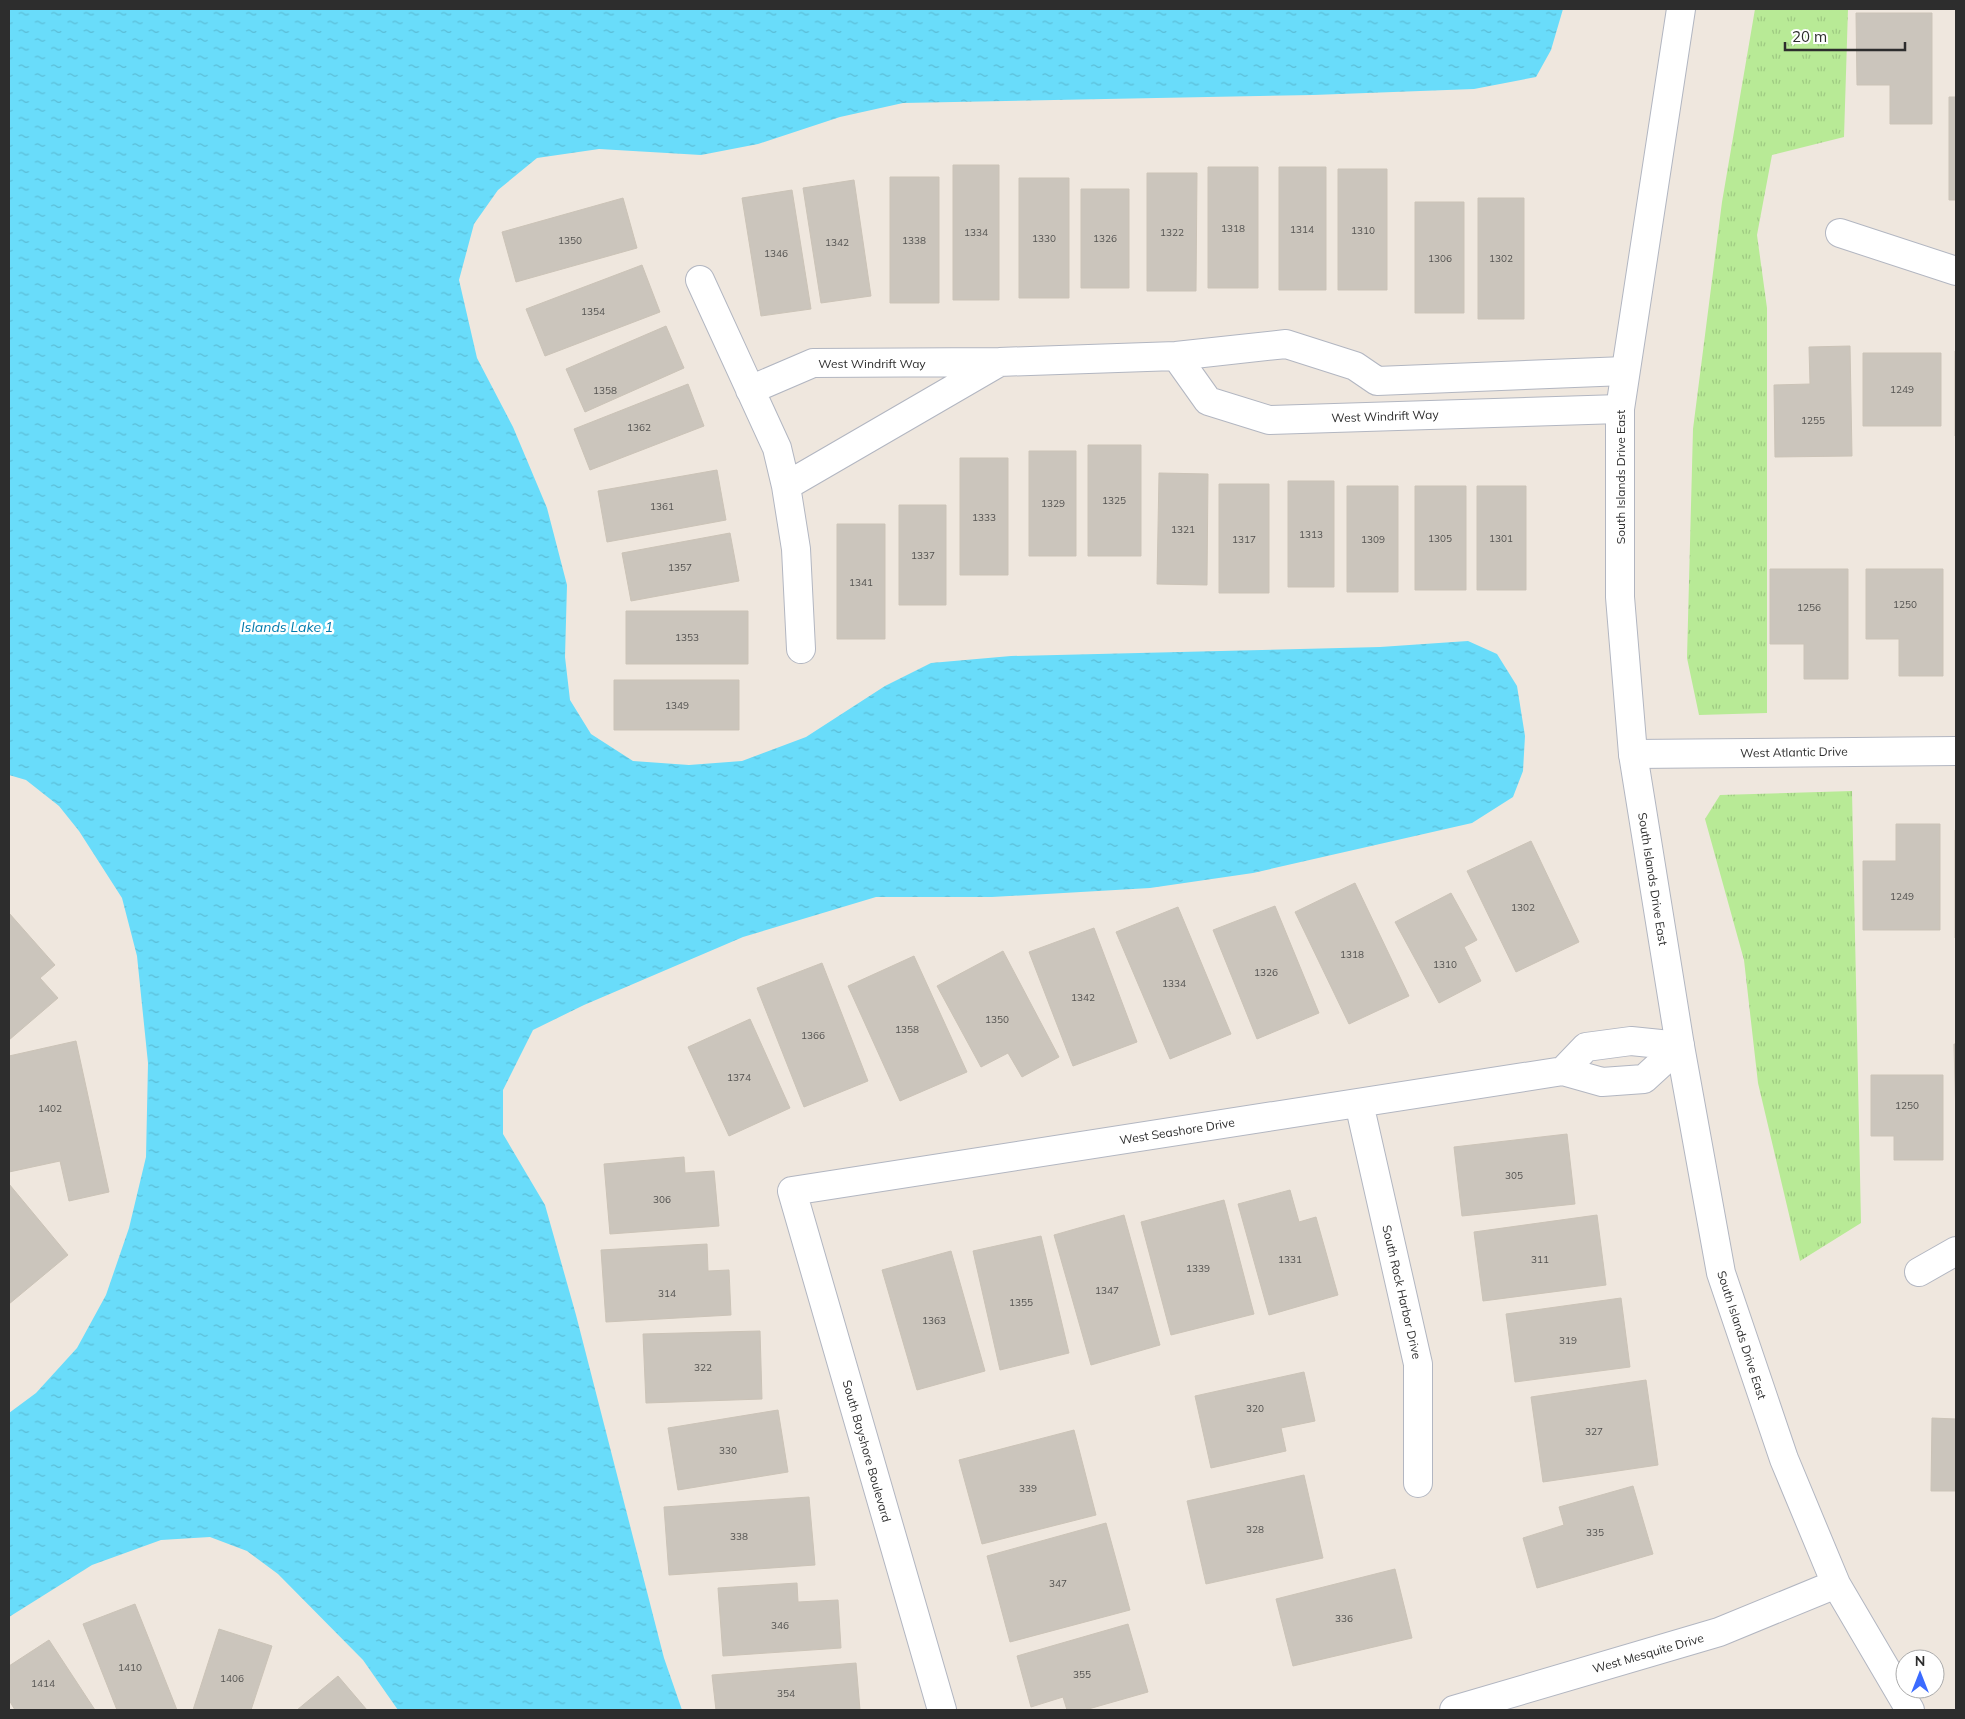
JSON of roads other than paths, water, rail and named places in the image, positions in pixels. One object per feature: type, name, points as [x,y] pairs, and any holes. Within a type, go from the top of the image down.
[{"type":"street","name":"South Islands Drive East","points":[[1681,9],[1620,410],[1620,597],[1633,754],[1680,1046],[1721,1273],[1784,1459],[1836,1584],[1910,1710]]},
{"type":"street","points":[[1840,233],[1956,271]]},
{"type":"street","points":[[700,280],[777,448],[786,486],[796,548],[801,650]]},
{"type":"street","name":"West Windrift Way","points":[[750,390],[813,363],[999,362],[1176,356],[1286,344],[1355,366],[1377,381],[1625,371]]},
{"type":"street","name":"West Windrift Way","points":[[1176,356],[1208,402],[1268,420],[1620,410]]},
{"type":"street","name":"West Windrift Way","points":[[786,486],[999,362]]},
{"type":"street","name":"West Atlantic Drive","points":[[1633,754],[1956,751]]},
{"type":"street","points":[[1562,1071],[1586,1047],[1631,1041],[1680,1046]]},
{"type":"street","name":"West Seashore Drive","points":[[792,1191],[1562,1071],[1602,1082],[1644,1079],[1680,1046]]},
{"type":"street","name":"South Rock Harbor Drive","points":[[1359,1103],[1418,1364],[1418,1483]]},
{"type":"street","name":"South Bayshore Boulevard","points":[[792,1191],[942,1710]]},
{"type":"street","points":[[1919,1272],[1956,1251]]},
{"type":"street","name":"West Mesquite Drive","points":[[1454,1710],[1719,1632],[1836,1584]]},
{"type":"water","name":"Islands Lake 1","points":[[9,9],[1563,9],[1551,50],[1536,77],[1474,89],[1313,95],[903,103],[840,117],[758,144],[701,155],[599,149],[537,158],[498,190],[474,224],[459,280],[477,358],[513,427],[547,508],[567,585],[565,657],[570,700],[591,734],[633,761],[689,765],[742,761],[806,737],[885,686],[931,663],[1011,656],[1380,647],[1468,641],[1497,654],[1517,686],[1525,736],[1523,771],[1513,797],[1472,823],[1253,873],[1150,888],[992,897],[876,897],[743,937],[584,1005],[533,1030],[503,1090],[503,1134],[545,1205],[576,1315],[664,1658],[682,1710],[398,1710],[363,1660],[278,1574],[247,1551],[210,1537],[161,1540],[92,1565],[9,1617],[9,1413],[36,1393],[77,1348],[106,1295],[129,1228],[146,1157],[148,1063],[137,956],[122,898],[79,831],[59,806],[26,780],[9,775]]}]
